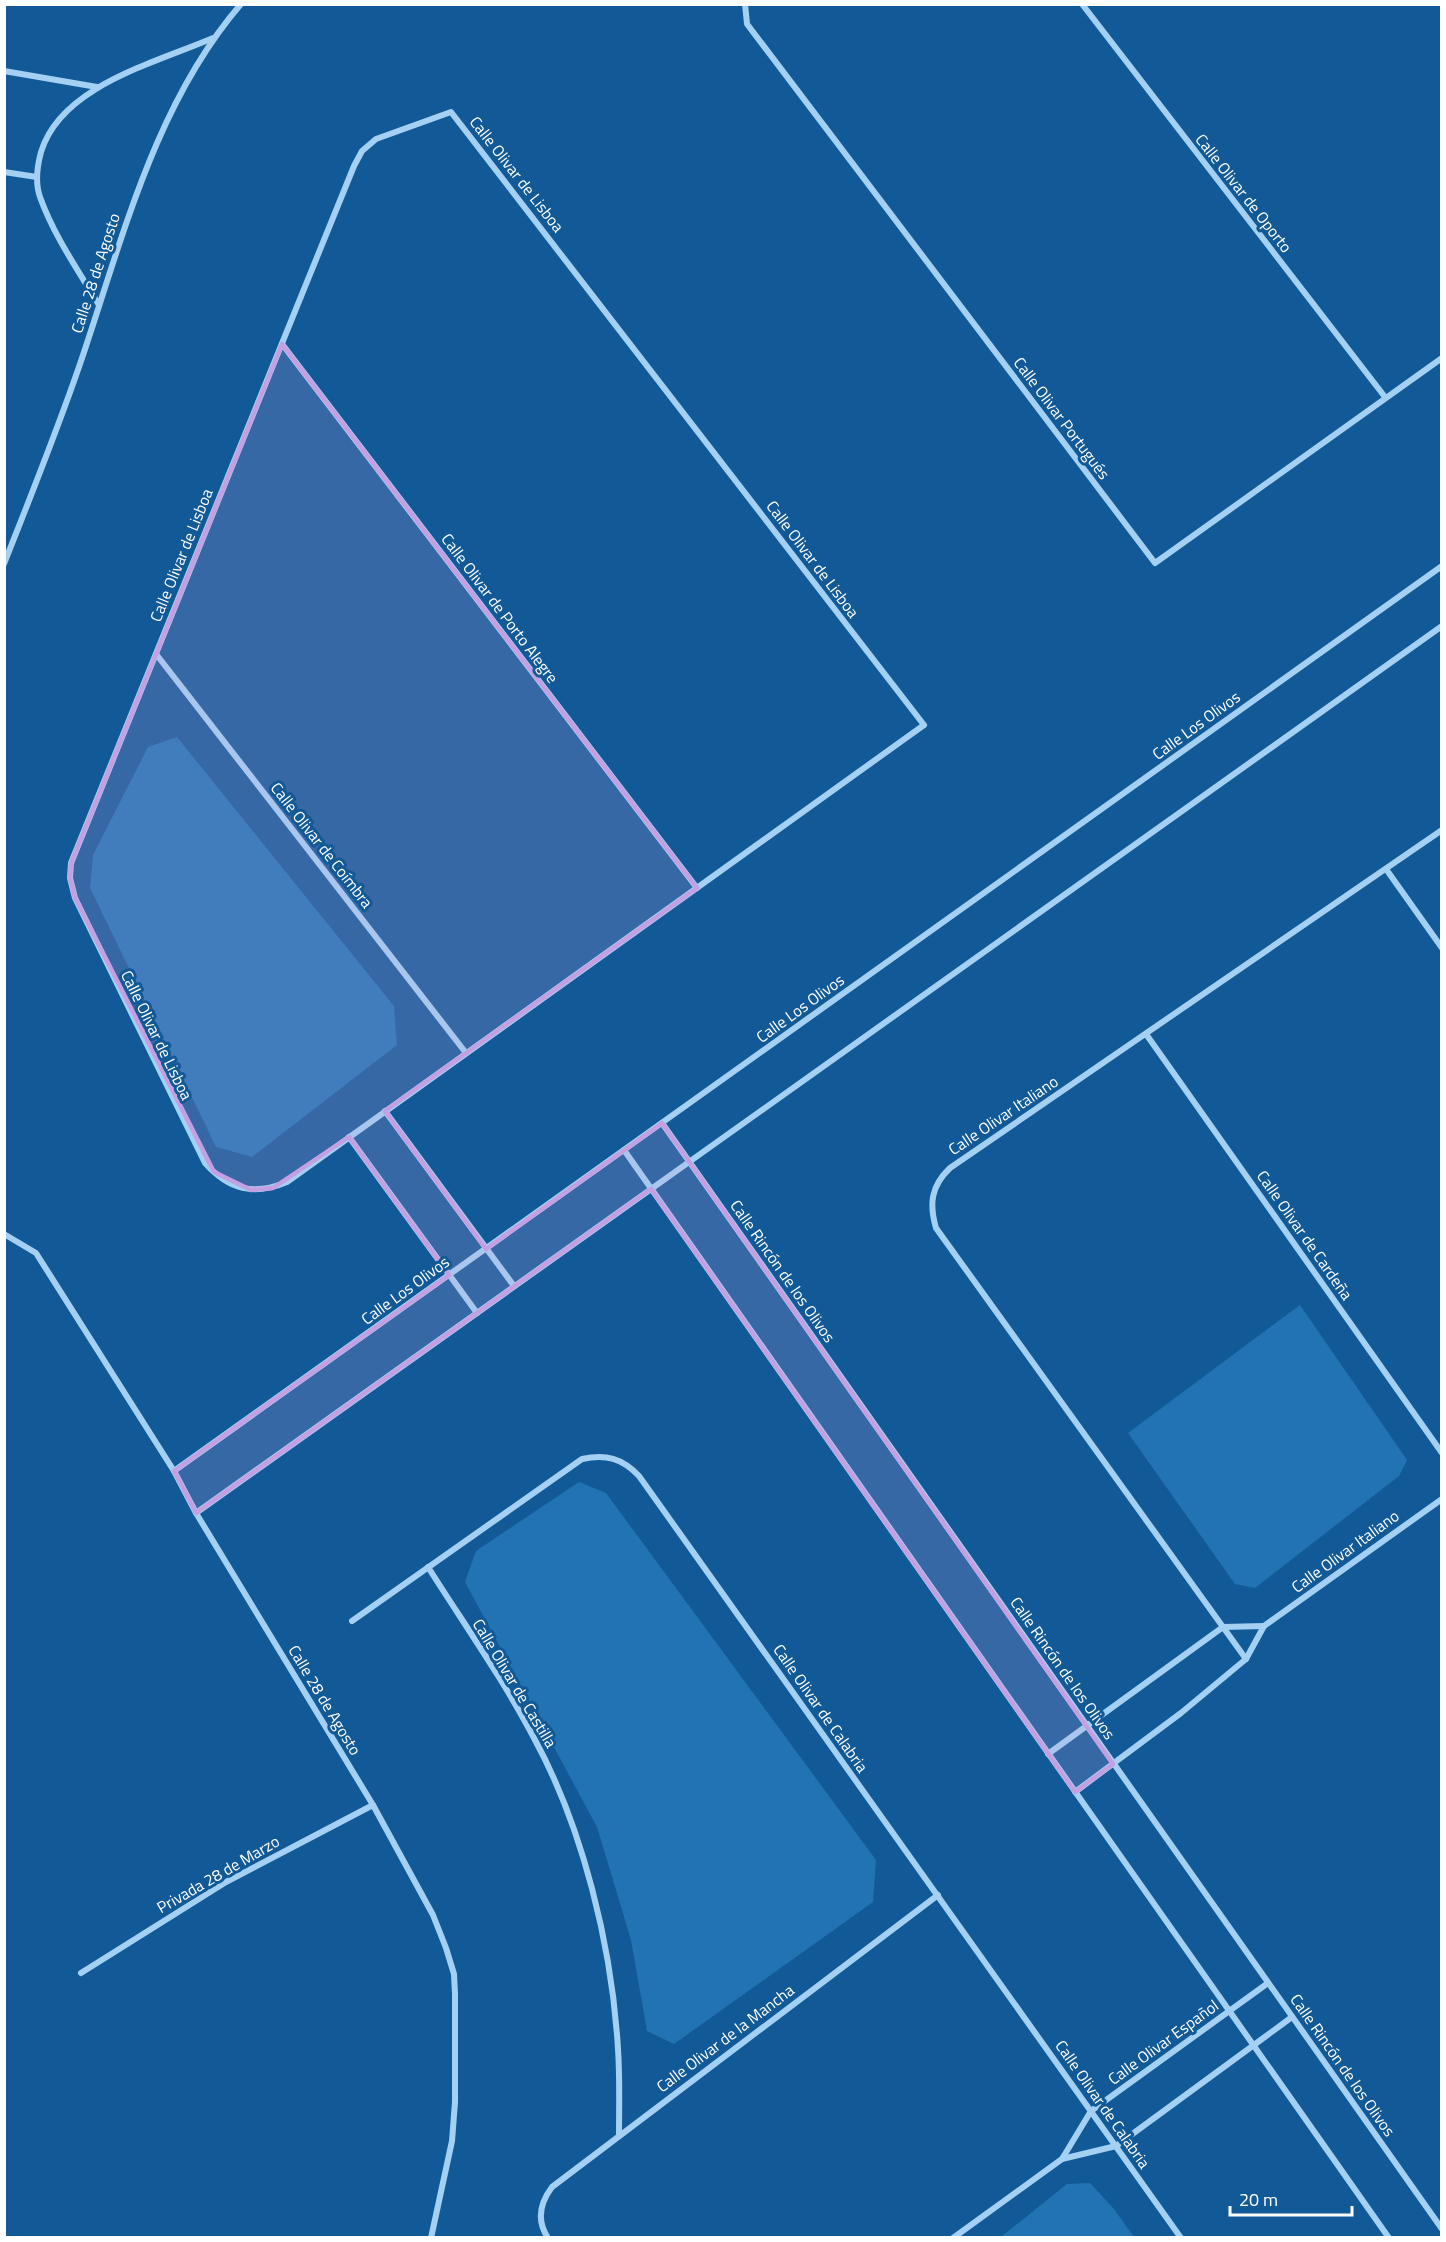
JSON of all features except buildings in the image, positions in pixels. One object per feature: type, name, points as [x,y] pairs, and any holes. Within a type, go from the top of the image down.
[{"type":"street","name":"Calle 28 de Agosto","points":[[4,564],[80,365],[131,207],[187,83],[213,38],[242,4]]},
{"type":"street","name":"Calle Olivar Portugués","points":[[745,4],[747,24],[1155,563],[1442,358]]},
{"type":"street","name":"Calle Olivar de Oporto","points":[[1082,4],[1385,397]]},
{"type":"street","points":[[99,305],[56,234],[39,195],[37,177],[45,140],[56,120],[69,106],[97,87],[213,38]]},
{"type":"street","points":[[4,71],[97,87]]},
{"type":"street","name":"Calle Olivar de Lisboa","points":[[451,112],[924,726],[287,1182],[273,1188],[251,1190],[223,1180],[205,1163],[75,898],[70,878],[71,863],[156,654],[362,151],[376,139],[451,112]]},
{"type":"street","points":[[4,172],[37,177]]},
{"type":"street","name":"Calle Olivar de Porto Alegre","points":[[282,344],[697,888]]},
{"type":"street","name":"Calle Los Olivos","points":[[174,1471],[1442,566]]},
{"type":"street","points":[[196,1513],[1442,626]]},
{"type":"street","name":"Calle Olivar de Coímbra","points":[[156,654],[466,1053]]},
{"type":"street","name":"Calle Olivar Italiano","points":[[1246,1659],[936,1228],[931,1198],[935,1187],[950,1168],[1442,830]]},
{"type":"street","points":[[1386,869],[1442,948]]},
{"type":"street","name":"Calle Olivar de Cardeña","points":[[1146,1034],[1442,1453]]},
{"type":"street","points":[[385,1111],[514,1286]]},
{"type":"street","name":"Calle Rincón de los Olivos","points":[[662,1123],[1442,2229]]},
{"type":"street","points":[[349,1137],[477,1313]]},
{"type":"street","points":[[624,1150],[1389,2238]]},
{"type":"street","name":"Calle 28 de Agosto","points":[[4,1234],[36,1253],[174,1471],[196,1513],[373,1806],[433,1915],[454,1974],[456,2021],[453,2131],[431,2238]]},
{"type":"street","name":"Calle Olivar de Calabria","points":[[351,1621],[582,1459],[600,1455],[628,1465],[639,1476],[1180,2238]]},
{"type":"street","name":"Calle Olivar Italiano","points":[[1075,1792],[1182,1713],[1246,1659],[1264,1626],[1442,1499]]},
{"type":"street","name":"Calle Olivar de Castilla","points":[[428,1568],[535,1738],[561,1794],[588,1877],[608,1962],[618,2048],[619,2136]]},
{"type":"street","points":[[1048,1754],[1223,1627],[1264,1626]]},
{"type":"street","name":"Privada 28 de Marzo","points":[[81,1973],[226,1882],[373,1806]]},
{"type":"street","name":"Calle Olivar de la Mancha","points":[[548,2238],[542,2229],[540,2212],[545,2197],[552,2187],[938,1895]]},
{"type":"street","name":"Calle Olivar Español","points":[[1062,2159],[1091,2111],[1268,1983]]},
{"type":"street","name":"Calle Olivar Español","points":[[953,2238],[1062,2159],[1116,2145],[1293,2017]]},
{"type":"highlighted area","points":[[282,344],[697,888],[385,1111],[486,1249],[662,1123],[1113,1764],[1075,1792],[651,1189],[196,1513],[174,1471],[449,1275],[349,1137],[273,1188],[251,1190],[214,1172],[75,898],[70,878],[71,863]]},
{"type":"shaded area","points":[[177,737],[394,1006],[397,1045],[252,1157],[216,1147],[90,888],[93,855],[148,747]]},
{"type":"shaded area","points":[[1300,1305],[1407,1460],[1399,1476],[1255,1588],[1235,1584],[1128,1433]]},
{"type":"shaded area","points":[[579,1482],[606,1493],[876,1860],[873,1902],[674,2044],[647,2031],[631,1940],[597,1827],[465,1582],[476,1551]]},
{"type":"shaded area","points":[[1090,2183],[1114,2209],[1134,2237],[1001,2237],[1067,2184]]}]
